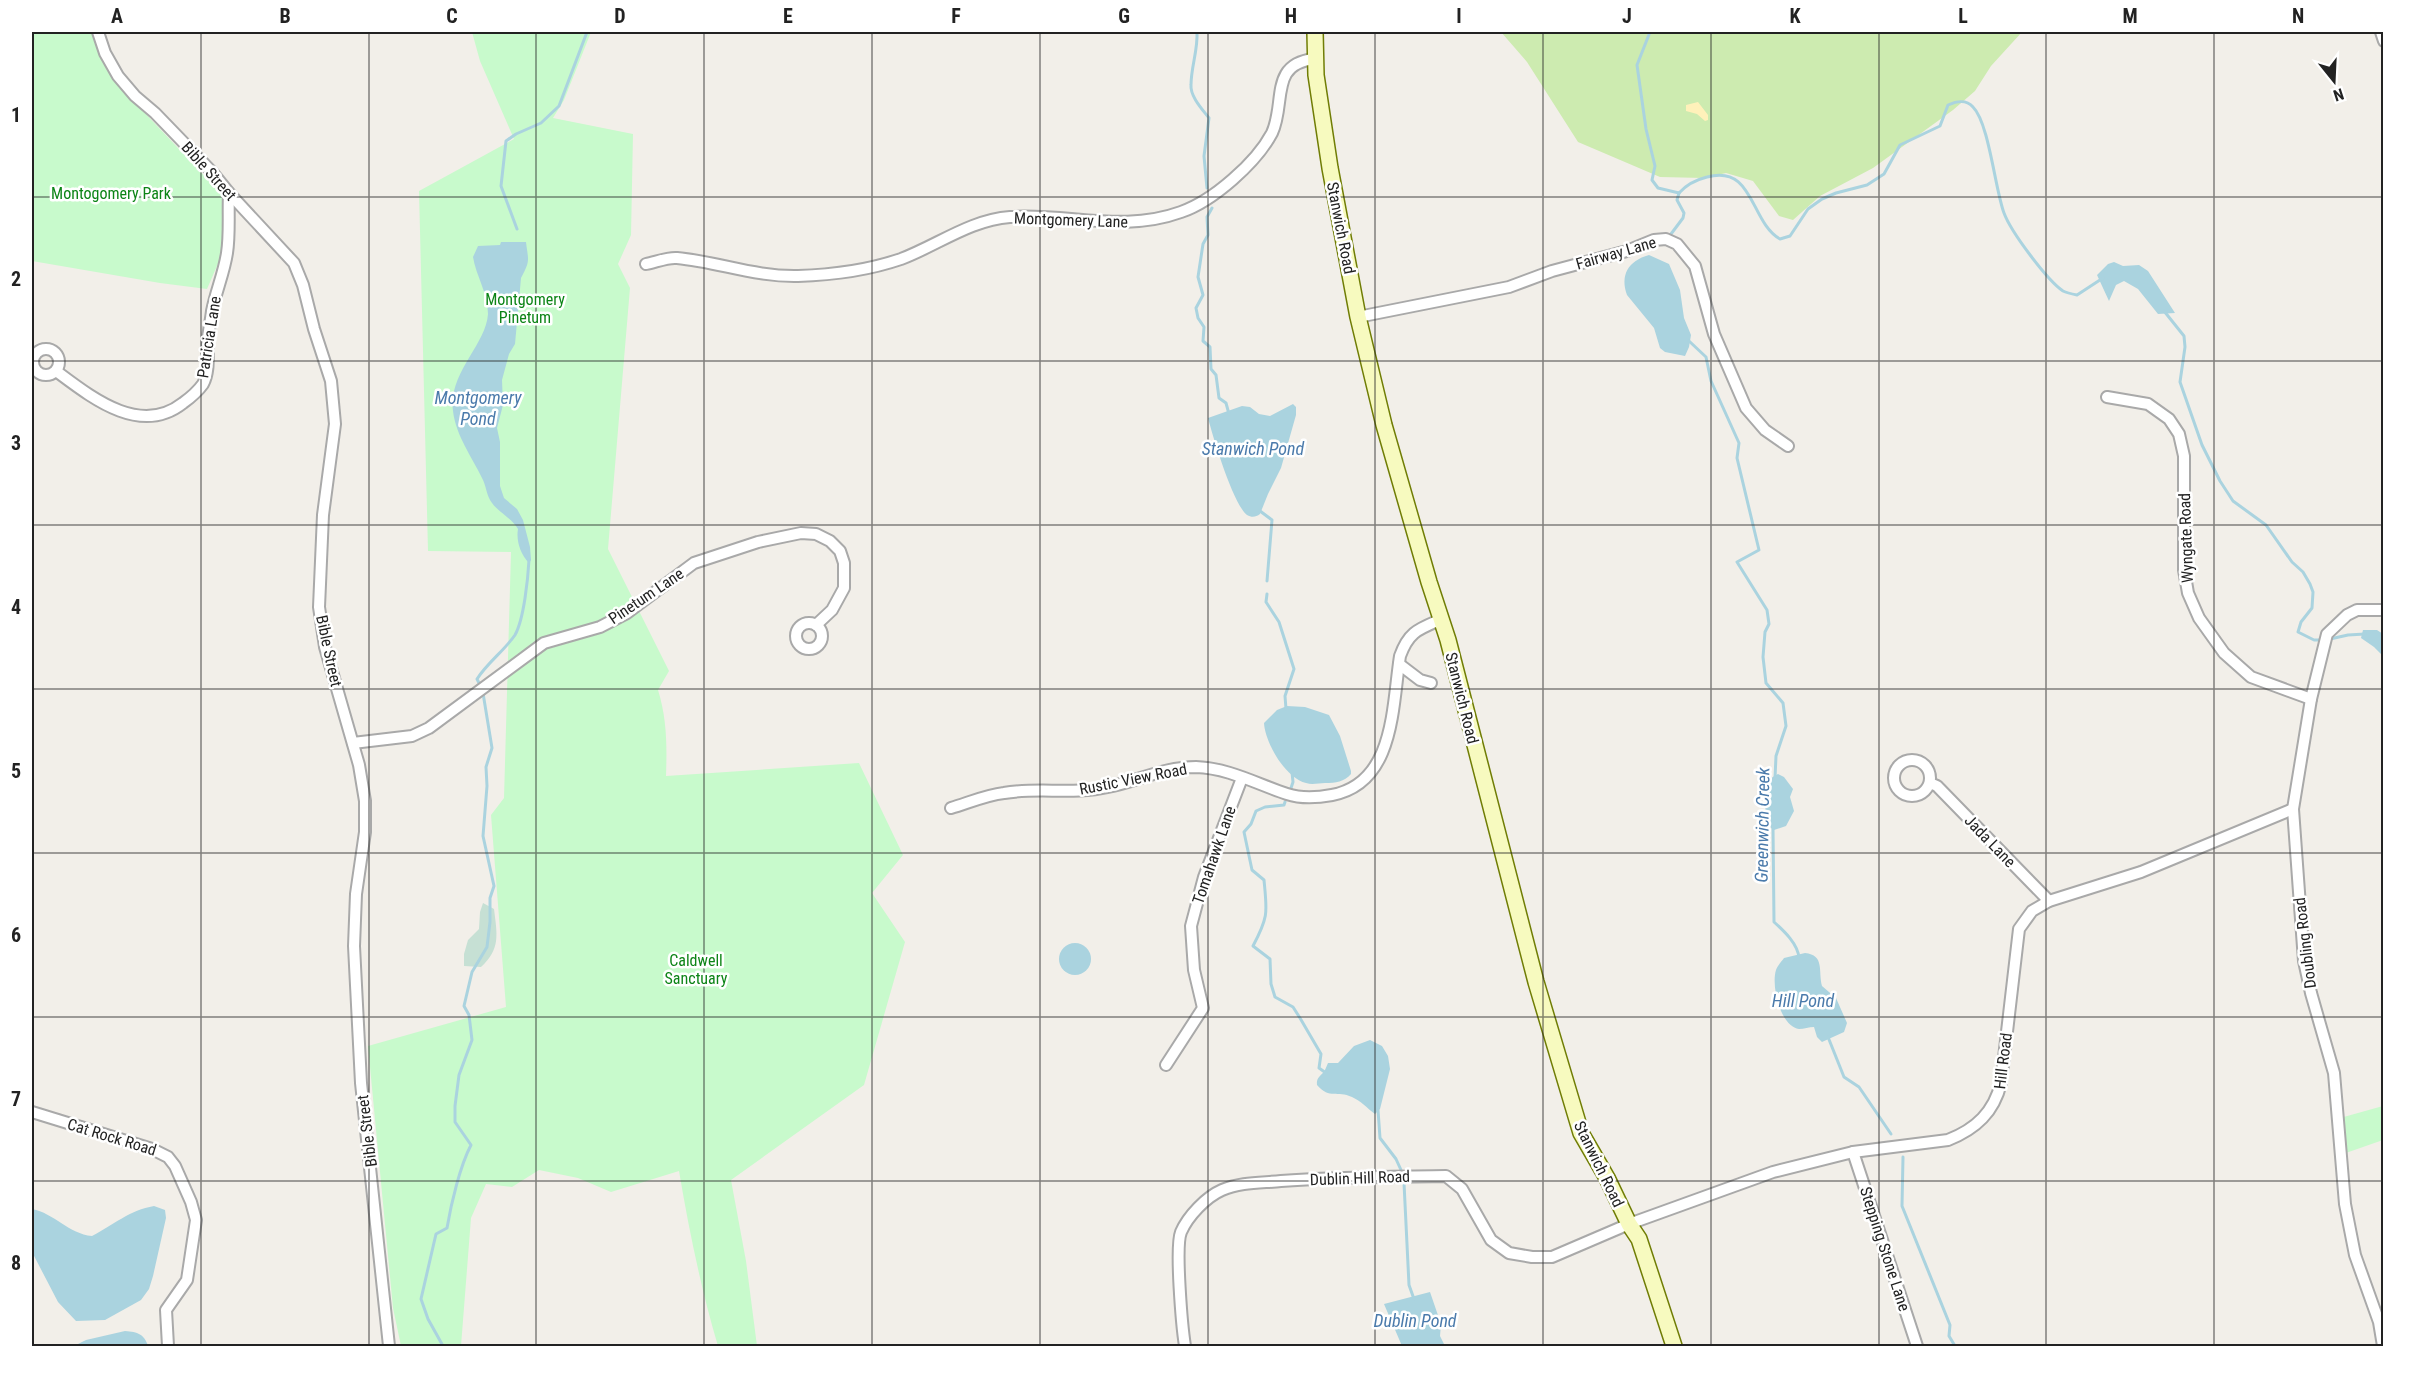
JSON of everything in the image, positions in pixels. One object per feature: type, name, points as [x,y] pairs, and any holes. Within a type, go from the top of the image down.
[{"type":"street","name":"Bible Street","points":[[98,32],[105,53],[117,76],[212,172],[228,193],[286,254],[297,269],[332,381],[335,424],[323,515],[319,607],[326,653],[353,743],[362,783],[366,819],[353,925],[360,1059],[389,1347]]},
{"type":"street","name":"Stanwich Road","points":[[1315,32],[1314,58],[1327,152],[1358,317],[1384,425],[1429,582],[1442,619],[1536,982],[1581,1133],[1639,1239],[1674,1347]]},
{"type":"street","points":[[2380,32],[2384,41]]},
{"type":"street","name":"Montgomery Lane","points":[[646,264],[675,257],[749,273],[801,276],[872,267],[899,259],[964,229],[1001,219],[1045,217],[1126,223],[1163,218],[1184,211],[1200,202],[1245,167],[1260,151],[1273,131],[1281,89],[1290,67],[1301,60],[1314,58]]},
{"type":"street","name":"Patricia Lane","points":[[56,371],[102,403],[114,410],[131,415],[155,415],[175,410],[191,396],[203,383],[207,367],[208,338],[214,300],[227,252],[228,193]]},
{"type":"street","name":"Fairway Lane","points":[[1358,317],[1509,287],[1552,271],[1627,251],[1654,240],[1666,239],[1677,244],[1695,266],[1714,334],[1746,408],[1764,430],[1788,446]]},
{"type":"street","name":"Wyngate Road","points":[[2107,397],[2148,404],[2169,418],[2180,434],[2184,456],[2184,570],[2188,593],[2199,618],[2224,652],[2251,677],[2312,699]]},
{"type":"street","name":"Pinetum Lane","points":[[353,743],[412,736],[429,728],[544,643],[600,627],[627,612],[694,563],[758,542],[792,534],[816,534],[830,541],[840,552],[844,563],[844,588],[831,610],[816,625]]},
{"type":"street","name":"Doubling Road","points":[[2383,1347],[2379,1322],[2355,1255],[2345,1204],[2334,1072],[2304,961],[2293,809],[2312,699],[2327,634],[2347,615],[2357,610],[2384,610]]},
{"type":"street","name":"Rustic View Road","points":[[951,808],[1003,793],[1079,792],[1109,787],[1178,767],[1221,770],[1303,798],[1336,794],[1361,782],[1379,763],[1386,745],[1398,664],[1405,642],[1413,632],[1442,619]]},
{"type":"street","points":[[1398,664],[1420,680],[1431,683]]},
{"type":"street","name":"Tomahawk Lane","points":[[1166,1065],[1203,1008],[1194,970],[1191,926],[1204,877],[1242,778]]},
{"type":"street","name":"Jada Lane","points":[[1930,783],[1937,786],[2049,901]]},
{"type":"street","name":"Hill Road","points":[[1629,1224],[1773,1172],[1853,1152],[1948,1140],[1980,1122],[1992,1110],[1998,1098],[2019,929],[2032,911],[2049,901],[2141,872],[2293,809]]},
{"type":"street","name":"Cat Rock Road","points":[[32,1112],[152,1149],[168,1156],[175,1166],[191,1202],[196,1221],[187,1280],[166,1310],[168,1347]]},
{"type":"street","name":"Stepping Stone Lane","points":[[1853,1152],[1917,1347]]},
{"type":"street","name":"Dublin Hill Road","points":[[1185,1347],[1180,1289],[1180,1235],[1189,1217],[1204,1204],[1220,1191],[1240,1184],[1331,1177],[1446,1176],[1462,1189],[1491,1240],[1509,1253],[1532,1257],[1552,1257],[1629,1224]]},
{"type":"green space","name":"Montogomery Park","points":[[32,32],[93,32],[102,56],[125,92],[230,203],[220,259],[207,289],[32,261]]},
{"type":"green space","name":"Caldwell Sanctuary","points":[[472,32],[591,32],[564,100],[553,118],[633,134],[631,235],[618,264],[630,288],[608,549],[669,671],[658,690],[666,733],[666,776],[859,763],[903,855],[872,893],[905,942],[864,1085],[731,1180],[746,1261],[757,1346],[718,1346],[696,1259],[679,1171],[611,1192],[578,1178],[539,1170],[512,1187],[486,1184],[471,1218],[461,1346],[401,1346],[393,1308],[368,1046],[506,1007],[491,815],[504,798],[511,552],[428,551],[419,191],[514,139],[480,61]]},
{"type":"green space","points":[[1501,32],[2022,32],[1991,66],[1975,91],[1953,110],[1873,168],[1820,196],[1793,220],[1779,216],[1753,181],[1726,173],[1704,178],[1660,177],[1578,142],[1527,62]]},
{"type":"green space","points":[[483,903],[494,909],[495,947],[481,967],[464,966],[464,954],[468,940],[479,929]]},
{"type":"green space","points":[[2383,1106],[2383,1140],[2343,1154],[2340,1118]]},
{"type":"sand","points":[[1698,102],[1708,115],[1708,120],[1705,121],[1697,114],[1686,111],[1686,105]]},
{"type":"water","name":"Montgomery Pond","points":[[501,242],[526,242],[528,257],[528,263],[521,278],[515,344],[509,354],[502,380],[503,405],[497,428],[500,442],[500,486],[504,498],[517,509],[523,520],[530,547],[531,560],[529,563],[519,547],[518,529],[490,500],[461,438],[453,411],[456,384],[481,337],[488,314],[486,299],[473,257],[478,246],[500,245]]},
{"type":"water","points":[[1649,255],[1669,264],[1680,290],[1684,318],[1691,335],[1685,356],[1665,352],[1660,348],[1654,328],[1627,295],[1625,275],[1631,265]]},
{"type":"water","points":[[2114,262],[2123,266],[2139,265],[2148,271],[2175,313],[2158,314],[2138,289],[2124,281],[2116,285],[2109,301],[2097,275],[2108,264]]},
{"type":"water","name":"Stanwich Pond","points":[[1293,404],[1296,407],[1296,415],[1281,468],[1260,514],[1254,517],[1249,516],[1236,498],[1230,484],[1208,418],[1242,406],[1250,407],[1259,414],[1270,416]]},
{"type":"water","points":[[2363,630],[2377,630],[2383,634],[2383,656],[2361,638]]},
{"type":"water","points":[[1287,706],[1305,707],[1329,715],[1340,736],[1351,771],[1348,777],[1336,782],[1308,784],[1298,780],[1284,767],[1272,749],[1264,723],[1277,710]]},
{"type":"water","points":[[1778,774],[1784,777],[1793,789],[1790,797],[1794,811],[1786,826],[1774,830],[1771,828],[1766,813],[1764,790],[1771,778]]},
{"type":"water","points":[[1075,943],[1086,948],[1091,959],[1086,970],[1075,975],[1064,970],[1059,959],[1064,948]]},
{"type":"water","name":"Hill Pond","points":[[1805,953],[1811,954],[1818,960],[1822,986],[1836,998],[1847,1023],[1844,1032],[1822,1042],[1817,1037],[1814,1027],[1799,1029],[1787,1021],[1776,995],[1775,977],[1778,965],[1784,958]]},
{"type":"water","points":[[1370,1040],[1382,1046],[1388,1056],[1390,1069],[1380,1109],[1375,1114],[1352,1097],[1330,1094],[1317,1085],[1318,1078],[1328,1063],[1338,1063],[1354,1046]]},
{"type":"water","points":[[154,1206],[165,1210],[166,1218],[149,1289],[141,1300],[105,1320],[76,1321],[58,1302],[32,1252],[32,1209],[40,1211],[76,1232],[92,1236],[129,1214]]},
{"type":"water","name":"Dublin Pond","points":[[1430,1292],[1441,1324],[1440,1336],[1445,1346],[1402,1346],[1384,1304]]},
{"type":"water","points":[[125,1331],[140,1334],[148,1346],[74,1346],[86,1340]]},
{"type":"waterway","points":[[517,229],[501,186],[506,141],[541,123],[559,106],[587,32]]},
{"type":"waterway","points":[[1197,32],[1191,89],[1209,118],[1204,156],[1207,188]]},
{"type":"waterway","name":"Greenwich Creek","points":[[1650,32],[1637,65],[1646,129],[1655,166],[1652,180],[1658,188],[1679,193]]},
{"type":"waterway","points":[[1679,193],[1691,183],[1707,177],[1722,175],[1734,179],[1743,186],[1770,231],[1780,239],[1790,236],[1808,209],[1822,199],[1867,185],[1884,174],[1900,145],[1940,126],[1948,105],[1964,102],[1970,104],[1979,115],[2004,213],[2014,232],[2039,266],[2063,291],[2077,295],[2103,278]]},
{"type":"waterway","name":"Greenwich Creek","points":[[1671,234],[1684,213],[1677,200],[1679,193]]},
{"type":"waterway","points":[[1212,208],[1207,217],[1208,235],[1203,244],[1198,277],[1203,295],[1196,308],[1198,318],[1204,327],[1203,341],[1210,347],[1211,369],[1216,375],[1219,398],[1226,403],[1229,414]]},
{"type":"waterway","points":[[2164,311],[2184,336],[2185,347],[2180,382],[2202,445],[2233,501],[2266,525],[2292,562],[2303,572],[2313,592],[2312,608],[2301,622],[2298,632],[2314,640],[2323,640]]},
{"type":"waterway","name":"Greenwich Creek","points":[[1689,341],[1706,357],[1711,381],[1739,443],[1737,458],[1759,550],[1737,562],[1767,610],[1769,624],[1765,632],[1763,657],[1766,683],[1783,703],[1786,726],[1776,756],[1775,778]]},
{"type":"waterway","points":[[1260,511],[1272,520],[1267,581]]},
{"type":"waterway","points":[[481,687],[477,679],[511,641],[518,628],[525,598],[529,560]]},
{"type":"waterway","points":[[1267,594],[1266,602],[1279,622],[1294,669],[1285,696],[1286,709]]},
{"type":"waterway","points":[[2330,639],[2365,634]]},
{"type":"waterway","points":[[443,1346],[428,1319],[421,1299],[436,1234],[447,1228],[456,1185],[471,1145],[455,1122],[455,1106],[459,1075],[472,1040],[469,1015],[464,1006],[472,972],[487,947],[490,898],[494,886],[483,836],[487,786],[486,767],[492,748],[483,693]]},
{"type":"waterway","points":[[1291,788],[1292,772]]},
{"type":"waterway","points":[[1285,802],[1284,805],[1265,807],[1256,811],[1251,824],[1244,832],[1252,870],[1264,880],[1266,900],[1266,914],[1253,946],[1270,959],[1271,984],[1275,997],[1293,1007],[1321,1054],[1319,1068],[1326,1073]]},
{"type":"waterway","name":"Greenwich Creek","points":[[1773,827],[1774,922],[1793,943],[1799,958]]},
{"type":"waterway","name":"Greenwich Creek","points":[[1828,1037],[1844,1077],[1859,1087],[1891,1134]]},
{"type":"waterway","points":[[1378,1110],[1380,1138],[1396,1159],[1401,1170]]},
{"type":"waterway","name":"Greenwich Creek","points":[[1903,1157],[1902,1206],[1950,1325],[1949,1336],[1955,1346]]},
{"type":"waterway","points":[[1404,1183],[1409,1285],[1414,1299]]},
{"type":"park label","name":"Montgomery Pinetum","points":[[525,308]]}]
